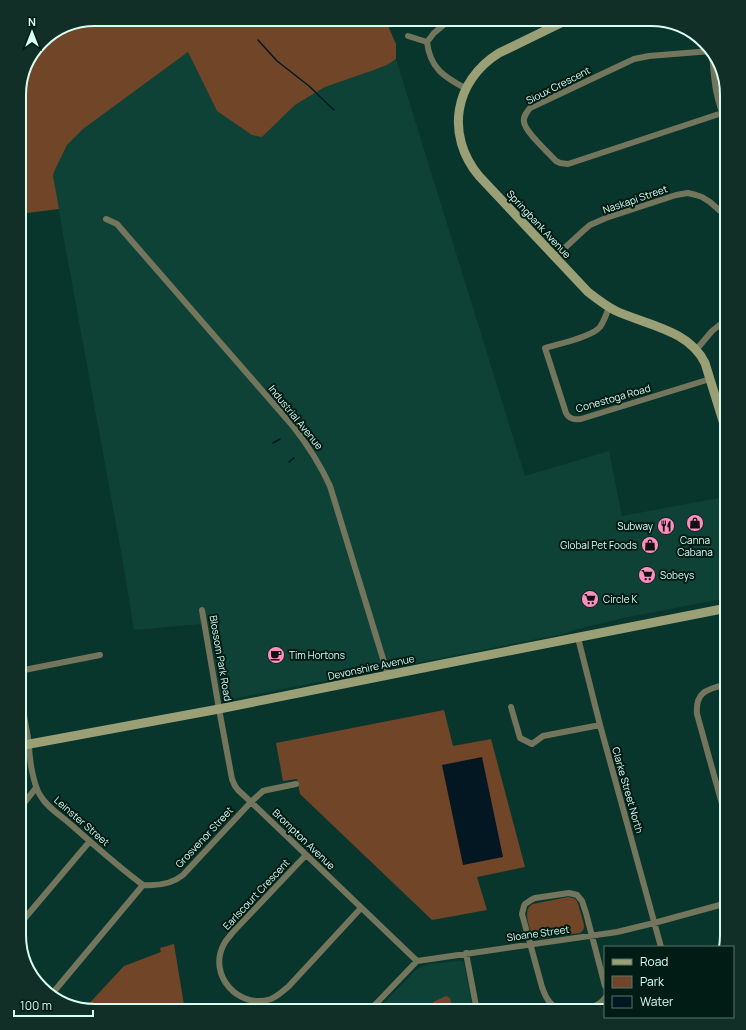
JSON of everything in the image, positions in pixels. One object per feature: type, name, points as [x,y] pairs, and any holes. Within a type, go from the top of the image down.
[{"type":"main road","name":"Springbank Avenue","points":[[554,26],[493,56],[476,72],[465,88],[460,105],[458,125],[461,142],[466,156],[479,176],[588,292],[609,307],[673,333],[686,341],[696,350],[705,363],[720,411]]},
{"type":"main road","name":"Devonshire Avenue","points":[[26,745],[219,709],[720,609]]},
{"type":"street","points":[[442,26],[434,33],[427,42],[432,60],[442,74],[452,82],[465,88]]},
{"type":"street","points":[[408,36],[427,42]]},
{"type":"street","name":"Sioux Crescent","points":[[705,52],[649,56],[634,59],[530,108],[524,121],[527,130],[556,161],[568,164],[720,114]]},
{"type":"street","points":[[712,64],[716,92],[720,106]]},
{"type":"street","name":"Naskapi Street","points":[[555,257],[582,231],[590,226],[605,219],[676,195],[696,194],[710,202],[720,211]]},
{"type":"street","name":"Industrial Avenue","points":[[106,219],[117,224],[288,421],[305,441],[316,458],[330,486],[388,675]]},
{"type":"street","name":"Conestoga Road","points":[[609,307],[602,324],[591,334],[545,348],[566,414],[573,419],[581,419],[710,379]]},
{"type":"street","points":[[696,350],[712,330],[720,324]]},
{"type":"street","name":"Blossom Park Road","points":[[202,610],[219,709]]},
{"type":"street","name":"Clarke Street North","points":[[578,638],[600,725],[661,946]]},
{"type":"street","points":[[26,670],[100,655]]},
{"type":"street","points":[[720,686],[710,688],[703,693],[697,702],[696,707],[720,796]]},
{"type":"street","points":[[511,708],[520,738],[532,744],[543,736],[600,725]]},
{"type":"street","name":"Brompton Avenue","points":[[219,709],[232,779],[238,790],[417,961]]},
{"type":"street","name":"Leinster Street","points":[[26,727],[36,788],[45,802],[143,885]]},
{"type":"street","name":"Grosvenor Street","points":[[143,885],[152,886],[171,882],[181,877],[263,791],[296,784]]},
{"type":"street","points":[[26,800],[36,788]]},
{"type":"street","points":[[26,917],[90,841]]},
{"type":"street","name":"Earlscourt Crescent","points":[[306,855],[233,932],[223,945],[220,966],[224,981],[229,988],[240,997],[254,1000],[269,999],[279,995],[361,908]]},
{"type":"street","points":[[54,991],[143,885]]},
{"type":"street","points":[[550,1004],[544,995],[522,914],[524,906],[535,898],[569,893],[577,895],[582,901],[604,982]]},
{"type":"street","name":"Sloane Street","points":[[417,961],[618,932],[720,905]]},
{"type":"street","points":[[466,953],[476,1004]]},
{"type":"street","points":[[376,1004],[417,961]]},
{"type":"shaded area","points":[[188,52],[217,111],[262,137],[295,105],[325,87],[387,65],[396,59],[525,476],[609,451],[622,516],[720,498],[720,599],[623,618],[563,634],[222,701],[207,617],[201,624],[134,630],[53,176],[67,145],[83,129]]},
{"type":"shaded area","points":[[461,961],[464,963],[472,1004],[383,1004],[416,970],[430,964]]},
{"type":"green space","points":[[95,26],[389,26],[396,44],[396,59],[387,65],[325,87],[295,105],[262,137],[252,135],[217,111],[188,52],[83,129],[67,145],[53,176],[59,209],[26,213],[27,82],[31,69],[42,52],[52,52],[52,42],[69,31],[82,27]]},
{"type":"green space","points":[[444,710],[453,746],[491,739],[525,867],[477,877],[487,910],[432,920],[300,794],[297,779],[283,781],[276,743]]},
{"type":"green space","points":[[568,897],[577,901],[584,925],[583,930],[580,933],[537,938],[533,936],[527,918],[530,906],[533,904]]},
{"type":"green space","points":[[174,944],[184,1004],[89,1004],[124,966],[161,952],[160,948]]},
{"type":"green space","points":[[446,996],[450,998],[451,1004],[434,1004],[433,1002]]},
{"type":"water","points":[[482,757],[503,857],[463,865],[442,765]]},
{"type":"waterway","points":[[258,40],[277,61],[309,86],[334,110]]},
{"type":"waterway","points":[[273,443],[280,439]]},
{"type":"waterway","points":[[289,462],[294,458]]},
{"type":"place","name":"Canna Cabana","points":[[695,523]]},
{"type":"place","name":"Subway","points":[[666,526]]},
{"type":"place","name":"Global Pet Foods","points":[[650,545]]},
{"type":"place","name":"Sobeys","points":[[647,575]]},
{"type":"place","name":"Circle K","points":[[590,599]]},
{"type":"place","name":"Tim Hortons","points":[[276,655]]}]
